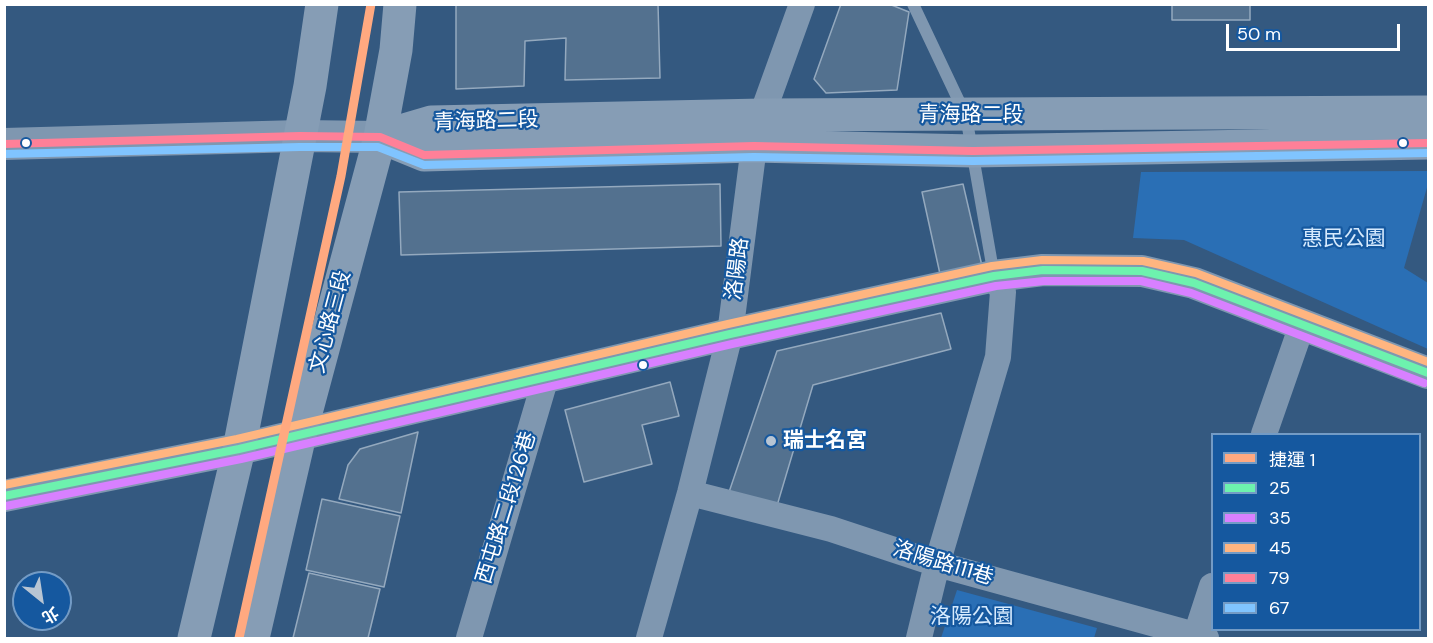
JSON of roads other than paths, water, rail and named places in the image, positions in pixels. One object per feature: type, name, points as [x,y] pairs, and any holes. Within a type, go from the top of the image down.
[{"type":"main road","points":[[194,639],[239,449],[300,136],[322,4]]},
{"type":"main road","name":"文心路三段","points":[[253,639],[300,435],[380,137],[396,51],[400,4]]},
{"type":"main road","name":"青海路二段","points":[[380,137],[431,122],[762,115],[966,116],[1428,112]]},
{"type":"main road","name":"青海路二段","points":[[380,137],[424,154],[754,146],[973,151],[1428,143]]},
{"type":"street","name":"洛陽路","points":[[649,639],[690,494],[730,334],[754,146],[762,115],[802,4]]},
{"type":"street","points":[[4,144],[300,136],[380,137]]},
{"type":"street","points":[[4,496],[239,449],[730,334],[994,276],[1043,270],[1154,273],[1194,282],[1428,373]]},
{"type":"street","points":[[919,639],[937,564],[999,357],[1003,292],[994,276]]},
{"type":"street","points":[[1265,433],[1302,325]]},
{"type":"street","name":"西屯路二段126巷","points":[[472,638],[546,377]]},
{"type":"street","name":"洛陽路111巷","points":[[690,494],[831,529],[937,564],[1201,637]]},
{"type":"street","points":[[1201,637],[1211,591]]},
{"type":"lane","points":[[913,4],[966,116],[994,276]]},
{"type":"metro line","name":"1","points":[[239,638],[341,176],[371,4]]},
{"type":"place","name":"瑞士名宮","points":[[771,441]]},
{"type":"park label","name":"惠民公園","points":[[1344,239]]},
{"type":"park label","name":"洛陽公園","points":[[972,617]]}]
